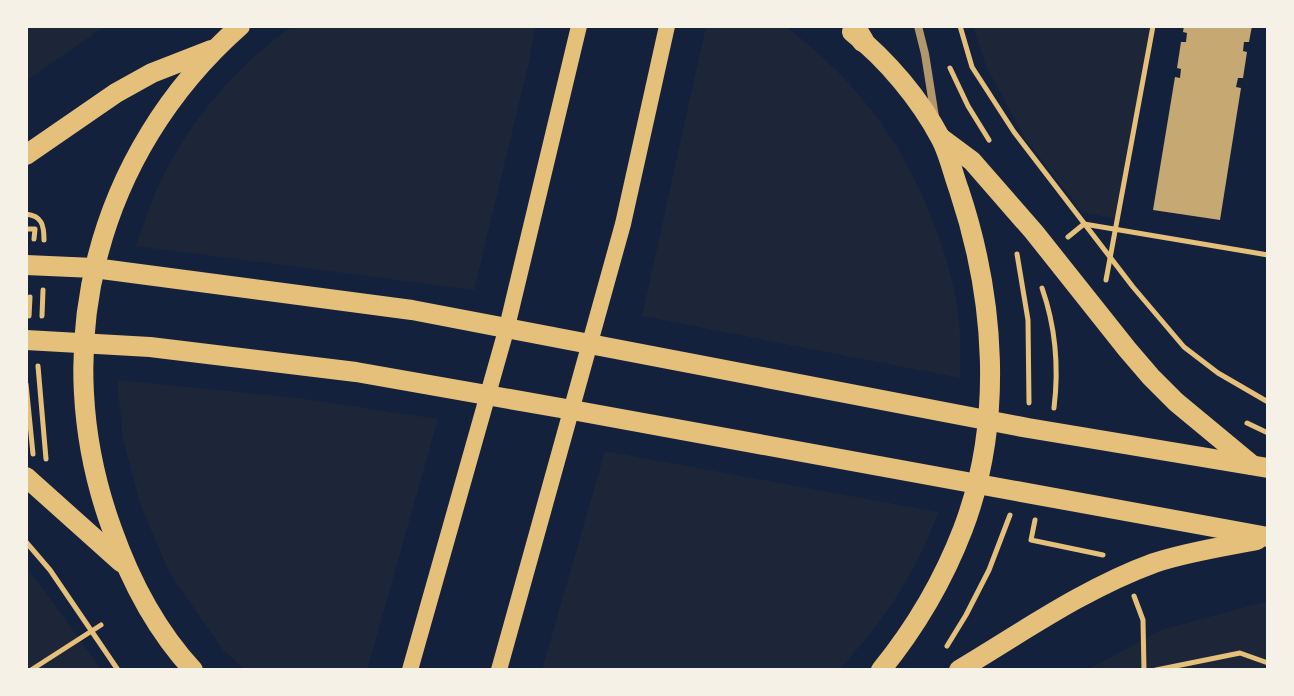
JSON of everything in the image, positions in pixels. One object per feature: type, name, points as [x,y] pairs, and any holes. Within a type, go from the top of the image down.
[{"type":"main road","points":[[189,667],[152,614],[125,565],[98,493],[84,419],[83,343],[94,268],[121,186],[152,128],[179,89],[214,48],[240,26]]},
{"type":"main road","points":[[410,670],[507,327],[579,26]]},
{"type":"main road","points":[[499,670],[623,224],[667,26]]},
{"type":"main road","points":[[845,26],[858,33],[926,113],[939,136],[969,220],[978,259],[990,362],[988,420],[976,485],[964,527],[943,578],[917,623],[881,670]]},
{"type":"main road","points":[[26,155],[116,93],[152,73],[214,48]]},
{"type":"main road","points":[[939,136],[972,161],[1034,232],[1151,377],[1176,402],[1260,467]]},
{"type":"main road","points":[[30,255],[94,268],[412,310],[988,420],[1260,467]]},
{"type":"main road","points":[[26,340],[233,356],[356,372],[1268,537]]},
{"type":"main road","points":[[26,477],[125,565]]},
{"type":"main road","points":[[959,670],[1097,588],[1124,576],[1190,553],[1268,537]]},
{"type":"street","points":[[918,26],[939,136]]},
{"type":"path","points":[[960,26],[972,67],[1014,132],[1133,287],[1184,347],[1218,373],[1268,402]]},
{"type":"path","points":[[1104,289],[1153,26]]},
{"type":"path","points":[[949,63],[968,106],[994,145]]},
{"type":"path","points":[[1084,224],[1268,255]]},
{"type":"path","points":[[26,229],[35,229],[30,255]]},
{"type":"path","points":[[29,316],[30,297]]},
{"type":"path","points":[[26,384],[33,456]]},
{"type":"path","points":[[26,542],[50,570],[118,670]]},
{"type":"path","points":[[31,670],[101,625]]},
{"type":"path","points":[[1156,670],[1240,653],[1268,663]]},
{"type":"shaded area","points":[[26,26],[105,26],[26,81]]},
{"type":"shaded area","points":[[293,26],[536,26],[474,290],[136,246],[161,180],[196,121],[241,70]]},
{"type":"shaded area","points":[[706,26],[785,26],[838,72],[881,123],[930,212],[945,257],[958,312],[960,378],[642,316]]},
{"type":"shaded area","points":[[973,26],[1151,26],[1117,219],[1082,212],[1025,138],[986,66]]},
{"type":"shaded area","points":[[117,380],[298,398],[438,419],[367,670],[245,670],[223,650],[169,572],[140,504],[123,438]]},
{"type":"shaded area","points":[[605,451],[938,512],[920,556],[897,596],[839,670],[542,670]]},
{"type":"shaded area","points":[[26,566],[96,662],[101,670],[26,670]]},
{"type":"shaded area","points":[[1268,601],[1268,670],[1087,670],[1161,630]]},
{"type":"building","points":[[1184,26],[1252,26],[1249,42],[1244,42],[1243,51],[1247,52],[1243,78],[1238,78],[1236,87],[1241,88],[1220,220],[1153,210],[1175,77],[1180,78],[1181,69],[1177,68],[1181,42],[1186,42]]}]
